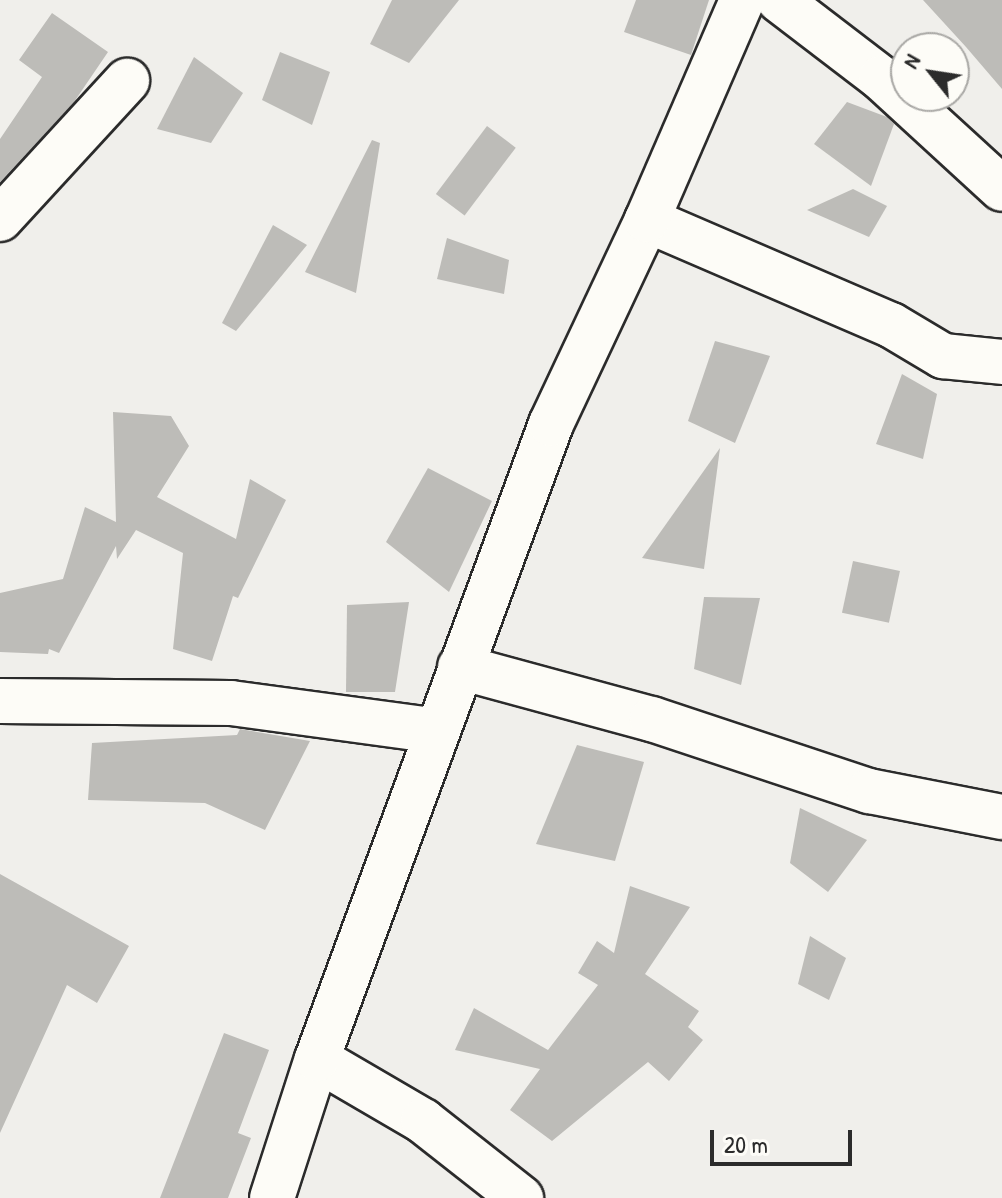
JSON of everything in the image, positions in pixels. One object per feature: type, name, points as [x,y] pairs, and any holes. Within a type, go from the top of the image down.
[{"type":"street","points":[[272,1198],[317,1059],[551,424],[647,220],[742,0]]},
{"type":"street","points":[[779,0],[881,78],[1002,189]]},
{"type":"street","points":[[0,219],[127,81]]},
{"type":"street","points":[[647,220],[891,325],[943,356],[1002,362]]},
{"type":"street","points":[[460,667],[652,719],[869,791],[1002,817]]},
{"type":"street","points":[[0,701],[231,703],[437,731]]},
{"type":"street","points":[[317,1059],[423,1121],[521,1198]]},
{"type":"building","points":[[392,0],[459,0],[409,63],[370,44]]},
{"type":"building","points":[[636,0],[709,0],[691,55],[624,32]]},
{"type":"building","points":[[923,0],[1002,0],[1002,89],[970,52],[970,32],[952,32]]},
{"type":"building","points":[[52,13],[108,52],[74,102],[0,182],[0,139],[42,77],[19,60]]},
{"type":"building","points":[[280,52],[330,72],[312,125],[262,100]]},
{"type":"building","points":[[194,57],[243,93],[211,143],[157,129]]},
{"type":"building","points":[[847,102],[887,117],[894,124],[871,186],[814,144]]},
{"type":"building","points":[[487,126],[516,148],[465,216],[436,194]]},
{"type":"building","points":[[372,140],[380,143],[356,293],[305,272]]},
{"type":"building","points":[[853,189],[887,206],[869,237],[807,210]]},
{"type":"building","points":[[273,225],[307,245],[236,331],[222,323]]},
{"type":"building","points":[[447,238],[509,260],[504,294],[437,279]]},
{"type":"building","points":[[715,341],[770,356],[735,443],[688,421]]},
{"type":"building","points":[[902,374],[937,394],[923,459],[876,444]]},
{"type":"building","points":[[113,412],[171,416],[189,446],[157,497],[236,539],[250,479],[286,500],[238,598],[233,596],[212,661],[173,649],[183,553],[136,530],[117,559],[116,546],[59,653],[49,649],[48,654],[0,652],[0,593],[63,579],[85,507],[116,522]]},
{"type":"building","points":[[720,448],[704,569],[642,558]]},
{"type":"building","points":[[428,468],[492,501],[449,592],[386,542]]},
{"type":"building","points":[[853,561],[900,571],[889,623],[842,613]]},
{"type":"building","points":[[704,597],[760,598],[741,685],[694,669]]},
{"type":"building","points":[[409,602],[395,692],[346,692],[347,605]]},
{"type":"building","points":[[240,729],[310,741],[265,830],[205,803],[88,800],[92,743],[237,735]]},
{"type":"building","points":[[577,745],[644,762],[615,861],[536,844]]},
{"type":"building","points":[[800,808],[867,840],[828,892],[790,863]]},
{"type":"building","points":[[0,874],[129,946],[97,1003],[67,985],[0,1133]]},
{"type":"building","points":[[630,886],[690,907],[645,974],[699,1011],[688,1027],[703,1040],[669,1081],[648,1062],[552,1141],[510,1110],[540,1069],[455,1050],[474,1008],[548,1050],[598,985],[578,973],[597,941],[614,953]]},
{"type":"building","points":[[810,936],[846,958],[829,1000],[798,984]]},
{"type":"building","points":[[224,1033],[269,1050],[238,1133],[251,1138],[228,1198],[160,1198]]}]
